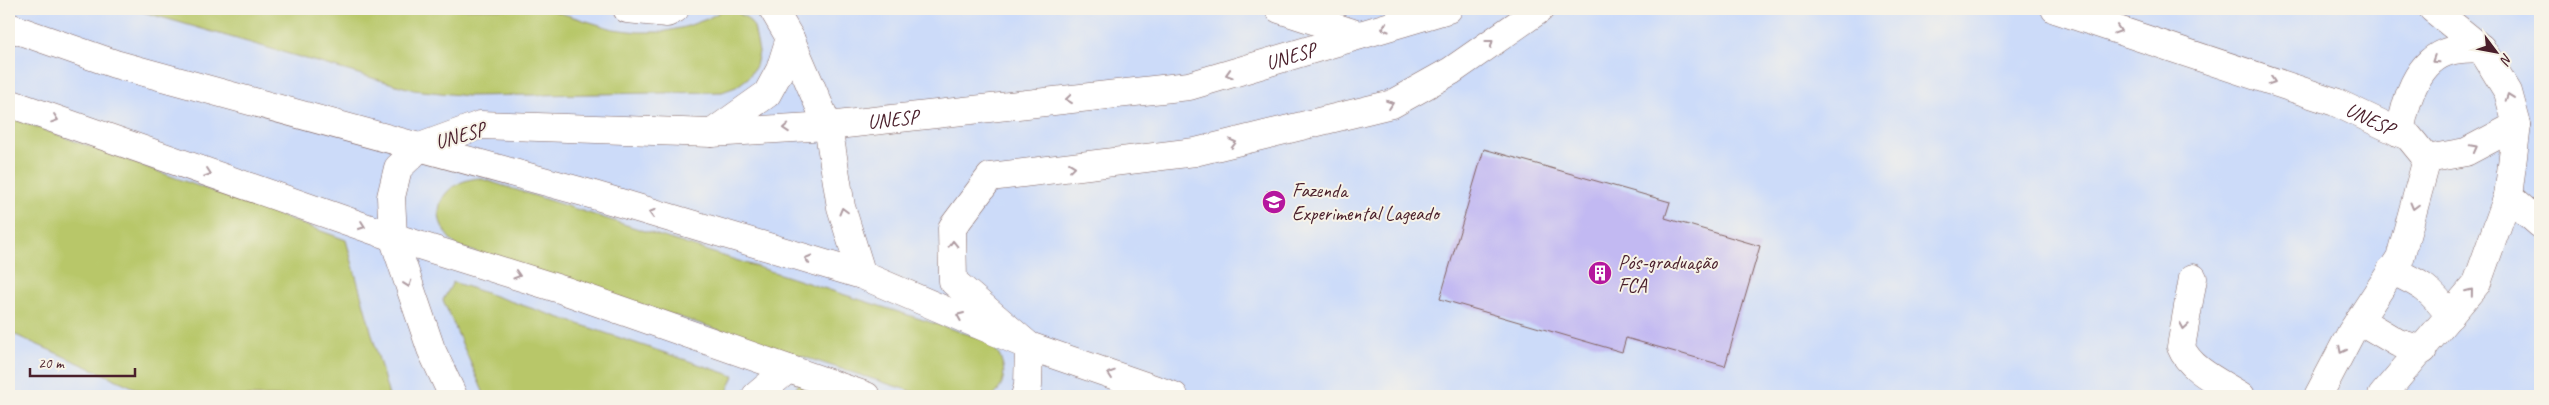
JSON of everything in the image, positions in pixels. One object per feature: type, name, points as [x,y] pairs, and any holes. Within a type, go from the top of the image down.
[{"type":"lane","points":[[627,9],[667,13],[675,9]]},
{"type":"lane","points":[[773,9],[790,38],[828,126],[842,207],[862,275]]},
{"type":"lane","name":"UNESP","points":[[1279,9],[1359,35]]},
{"type":"lane","name":"UNESP","points":[[453,396],[431,349],[393,237],[391,198],[398,168],[420,147],[480,125],[711,133],[828,126],[1189,86],[1448,9]]},
{"type":"lane","name":"UNESP","points":[[1029,346],[953,281],[952,228],[990,177],[1195,152],[1392,104],[1451,72],[1540,9]]},
{"type":"lane","name":"UNESP","points":[[2055,9],[2335,102],[2409,137],[2427,159]]},
{"type":"lane","points":[[2382,396],[2423,350],[2477,282],[2508,196],[2517,125],[2508,92],[2481,48],[2433,9]]},
{"type":"lane","name":"UNESP","points":[[9,27],[116,64],[587,193],[862,275],[1029,346],[1174,396]]},
{"type":"lane","points":[[711,133],[767,94],[780,70],[790,38]]},
{"type":"lane","points":[[2400,133],[2405,105],[2424,67],[2449,51],[2481,48]]},
{"type":"lane","points":[[9,104],[393,237],[563,290],[866,396]]},
{"type":"lane","points":[[2318,396],[2359,320],[2400,258],[2427,159],[2466,152],[2517,125]]},
{"type":"lane","points":[[2508,196],[2540,224]]},
{"type":"lane","points":[[2392,270],[2417,282],[2435,294],[2450,316]]},
{"type":"lane","points":[[2193,278],[2180,347],[2184,356],[2194,366],[2241,396]]},
{"type":"lane","points":[[2359,320],[2398,343],[2423,350]]},
{"type":"lane","points":[[1025,396],[1028,386],[1029,346]]},
{"type":"lane","points":[[756,396],[788,369]]},
{"type":"shaded area","name":"Fazenda Experimental Lageado","points":[[9,9],[2540,9],[2540,396],[9,396]]},
{"type":"green space","points":[[133,9],[547,9],[613,29],[662,32],[685,27],[707,19],[725,9],[730,9],[747,18],[754,27],[759,52],[756,66],[748,78],[736,87],[722,92],[468,96],[414,90]]},
{"type":"green space","points":[[9,117],[346,240],[389,396],[153,396],[9,332]]},
{"type":"green space","points":[[479,178],[986,340],[1001,359],[1004,374],[999,389],[994,396],[926,396],[457,246],[447,235],[441,224],[439,213],[441,203],[454,186]]},
{"type":"green space","points":[[453,282],[734,376],[727,392],[722,396],[485,396],[443,300]]},
{"type":"green space","points":[[804,375],[846,396],[791,396]]},
{"type":"building","name":"Pós-graduação FCA","points":[[1484,149],[1670,202],[1665,218],[1760,246],[1725,366],[1626,338],[1622,352],[1440,299]]},
{"type":"place","name":"Fazenda Experimental Lageado","points":[[1274,202]]},
{"type":"place","name":"Pós-graduação FCA","points":[[1600,273]]}]
